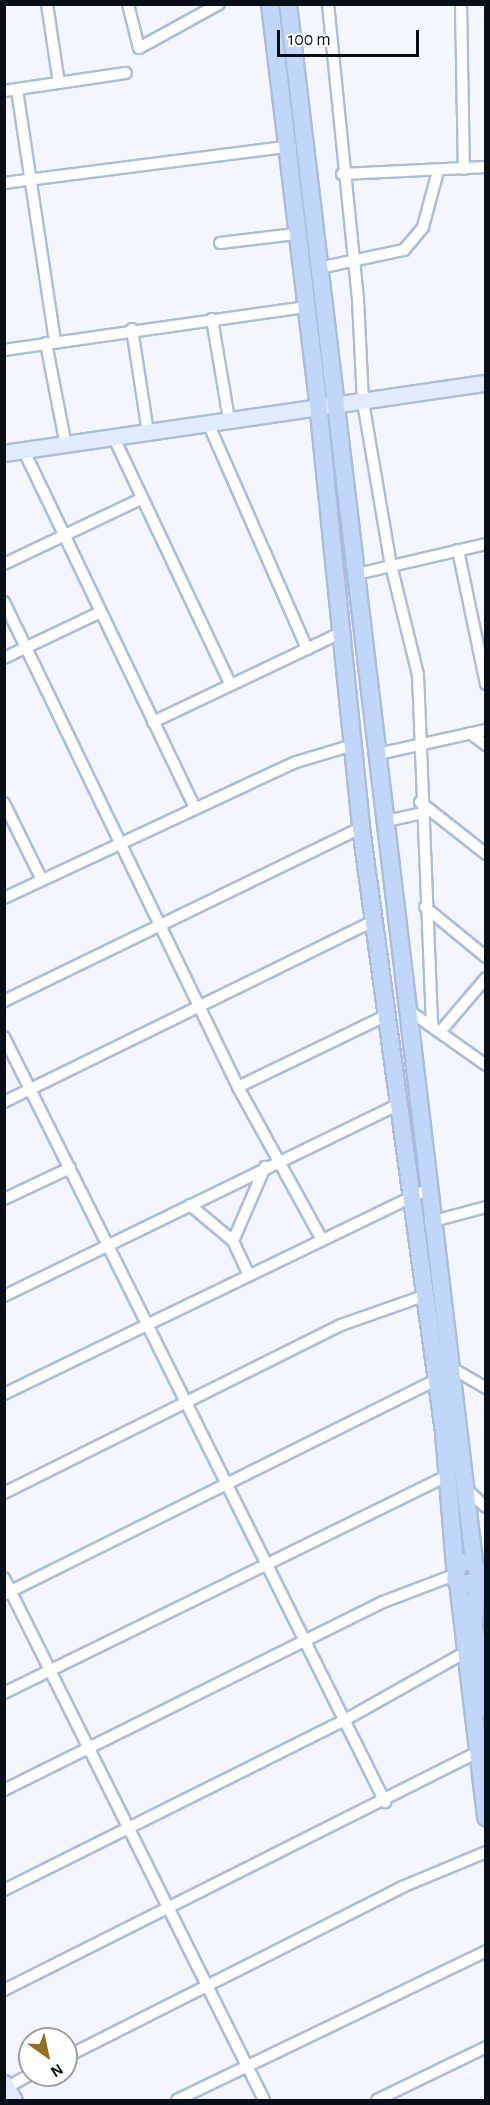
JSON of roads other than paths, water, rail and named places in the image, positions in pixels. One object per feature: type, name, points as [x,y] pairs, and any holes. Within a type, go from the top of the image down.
[{"type":"main road","points":[[270,4],[284,146],[318,403],[338,634],[353,745],[361,828],[376,920],[400,1104],[419,1192],[430,1222],[467,1490],[474,1562],[478,1572],[460,1576]]},
{"type":"main road","points":[[288,4],[408,1010],[426,1295],[435,1381],[460,1576],[486,1709]]},
{"type":"main road","points":[[460,1576],[479,1600],[476,1649],[476,1753],[486,1817]]},
{"type":"street","points":[[47,4],[59,83]]},
{"type":"street","points":[[128,4],[139,48],[219,4]]},
{"type":"street","points":[[328,4],[363,402],[391,565],[418,675],[425,745],[420,814],[425,907],[436,1029]]},
{"type":"street","points":[[461,4],[464,169]]},
{"type":"street","points":[[4,91],[126,73]]},
{"type":"street","points":[[17,90],[66,446]]},
{"type":"street","points":[[4,183],[303,144]]},
{"type":"street","points":[[342,174],[486,167]]},
{"type":"street","points":[[319,268],[389,257],[414,242],[423,227],[438,171]]},
{"type":"street","points":[[220,243],[295,234]]},
{"type":"street","points":[[4,350],[132,329],[305,307]]},
{"type":"street","points":[[212,319],[229,420]]},
{"type":"street","points":[[132,329],[148,432]]},
{"type":"street","points":[[4,453],[66,446],[318,403],[363,402],[486,383]]},
{"type":"street","points":[[208,423],[307,648]]},
{"type":"street","points":[[114,438],[231,685]]},
{"type":"street","points":[[24,451],[195,808]]},
{"type":"street","points":[[4,564],[141,499]]},
{"type":"street","points":[[357,574],[486,544]]},
{"type":"street","points":[[458,550],[486,684]]},
{"type":"street","points":[[4,602],[238,1087],[321,1239]]},
{"type":"street","points":[[4,658],[101,612]]},
{"type":"street","points":[[153,722],[338,634]]},
{"type":"street","points":[[378,754],[425,745],[486,729]]},
{"type":"street","points":[[470,733],[486,745]]},
{"type":"street","points":[[4,898],[296,762],[353,745]]},
{"type":"street","points":[[420,802],[486,854]]},
{"type":"street","points":[[5,807],[42,880]]},
{"type":"street","points":[[386,821],[420,814]]},
{"type":"street","points":[[4,1001],[361,828]]},
{"type":"street","points":[[425,907],[486,957]]},
{"type":"street","points":[[4,1102],[376,920]]},
{"type":"street","points":[[436,1029],[486,978]]},
{"type":"street","points":[[408,1010],[486,1065]]},
{"type":"street","points":[[238,1087],[389,1014]]},
{"type":"street","points":[[4,1037],[148,1324],[224,1484],[385,1802]]},
{"type":"street","points":[[4,1296],[279,1159],[400,1104]]},
{"type":"street","points":[[233,1241],[265,1167]]},
{"type":"street","points":[[4,1199],[70,1168]]},
{"type":"street","points":[[4,1394],[419,1192]]},
{"type":"street","points":[[190,1205],[233,1241],[248,1274]]},
{"type":"street","points":[[430,1222],[486,1207]]},
{"type":"street","points":[[4,1493],[341,1325],[426,1295]]},
{"type":"street","points":[[450,1367],[486,1388]]},
{"type":"street","points":[[8,1592],[435,1381]]},
{"type":"street","points":[[4,1693],[264,1563],[447,1476]]},
{"type":"street","points":[[467,1490],[486,1507]]},
{"type":"street","points":[[4,1791],[418,1586],[460,1576]]},
{"type":"street","points":[[4,1578],[8,1592],[50,1671],[264,2100]]},
{"type":"street","points":[[4,1890],[343,1721],[476,1649]]},
{"type":"street","points":[[4,1990],[385,1802],[476,1753]]},
{"type":"street","points":[[78,2051],[207,1984],[486,1852]]},
{"type":"street","points":[[177,2100],[486,1951]]},
{"type":"street","points":[[377,2100],[486,2047]]}]
